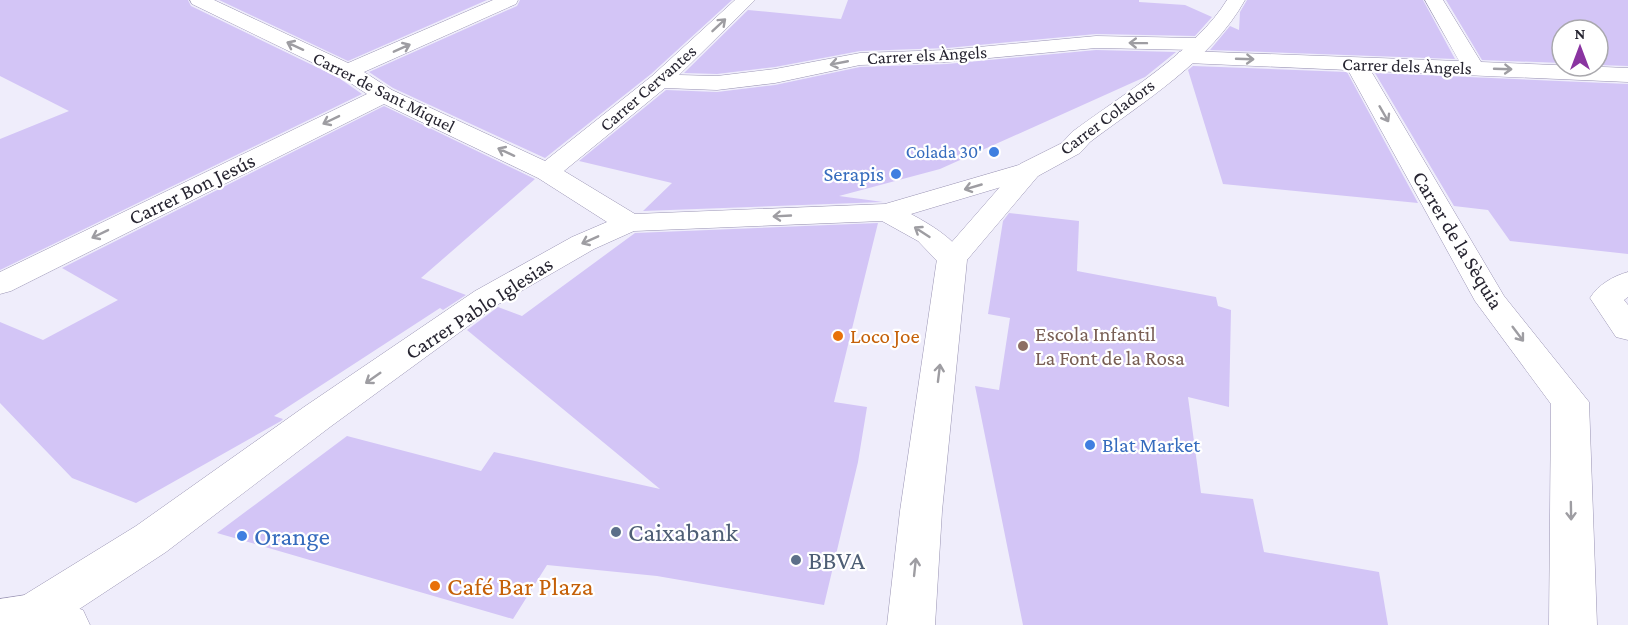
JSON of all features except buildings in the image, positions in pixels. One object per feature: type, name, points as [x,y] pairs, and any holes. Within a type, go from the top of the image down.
[{"type":"street","name":"Carrer de Sant Miquel","points":[[198,0],[348,71],[384,95],[547,172],[629,223]]},
{"type":"street","points":[[348,71],[508,0]]},
{"type":"street","name":"Carrer Cervantes","points":[[547,172],[660,81],[746,0]]},
{"type":"street","points":[[1222,0],[1236,0]]},
{"type":"street","name":"Carrer Coladors","points":[[952,259],[1029,170],[1071,147],[1192,50],[1229,12],[1236,0]]},
{"type":"street","points":[[1434,0],[1474,69]]},
{"type":"street","name":"Carrer els Àngels","points":[[660,81],[717,83],[775,76],[860,59],[947,56],[1096,42],[1192,50]]},
{"type":"street","name":"Carrer dels Àngels","points":[[1192,50],[1355,63],[1628,75]]},
{"type":"street","name":"Carrer de la Sèquia","points":[[1355,63],[1491,302],[1570,402],[1573,625]]},
{"type":"street","name":"Carrer Bon Jesús","points":[[0,284],[384,95]]},
{"type":"street","name":"Carrer Pablo Iglesias","points":[[33,620],[151,539],[317,417],[486,298],[583,243],[629,223],[888,212],[1029,170]]},
{"type":"street","points":[[888,212],[928,236],[952,259],[921,511],[911,625]]},
{"type":"street","points":[[1628,282],[1606,298],[1628,329]]},
{"type":"place","name":"Colada 30'","points":[[994,152]]},
{"type":"place","name":"Serapis","points":[[896,174]]},
{"type":"place","name":"Loco Joe","points":[[838,336]]},
{"type":"place","name":"Escola Infantil La Font de la Rosa","points":[[1023,346]]},
{"type":"place","name":"Blat Market","points":[[1090,445]]},
{"type":"place","name":"Caixabank","points":[[616,532]]},
{"type":"place","name":"Orange","points":[[242,536]]},
{"type":"place","name":"BBVA","points":[[796,560]]},
{"type":"place","name":"Café Bar Plaza","points":[[435,586]]}]
